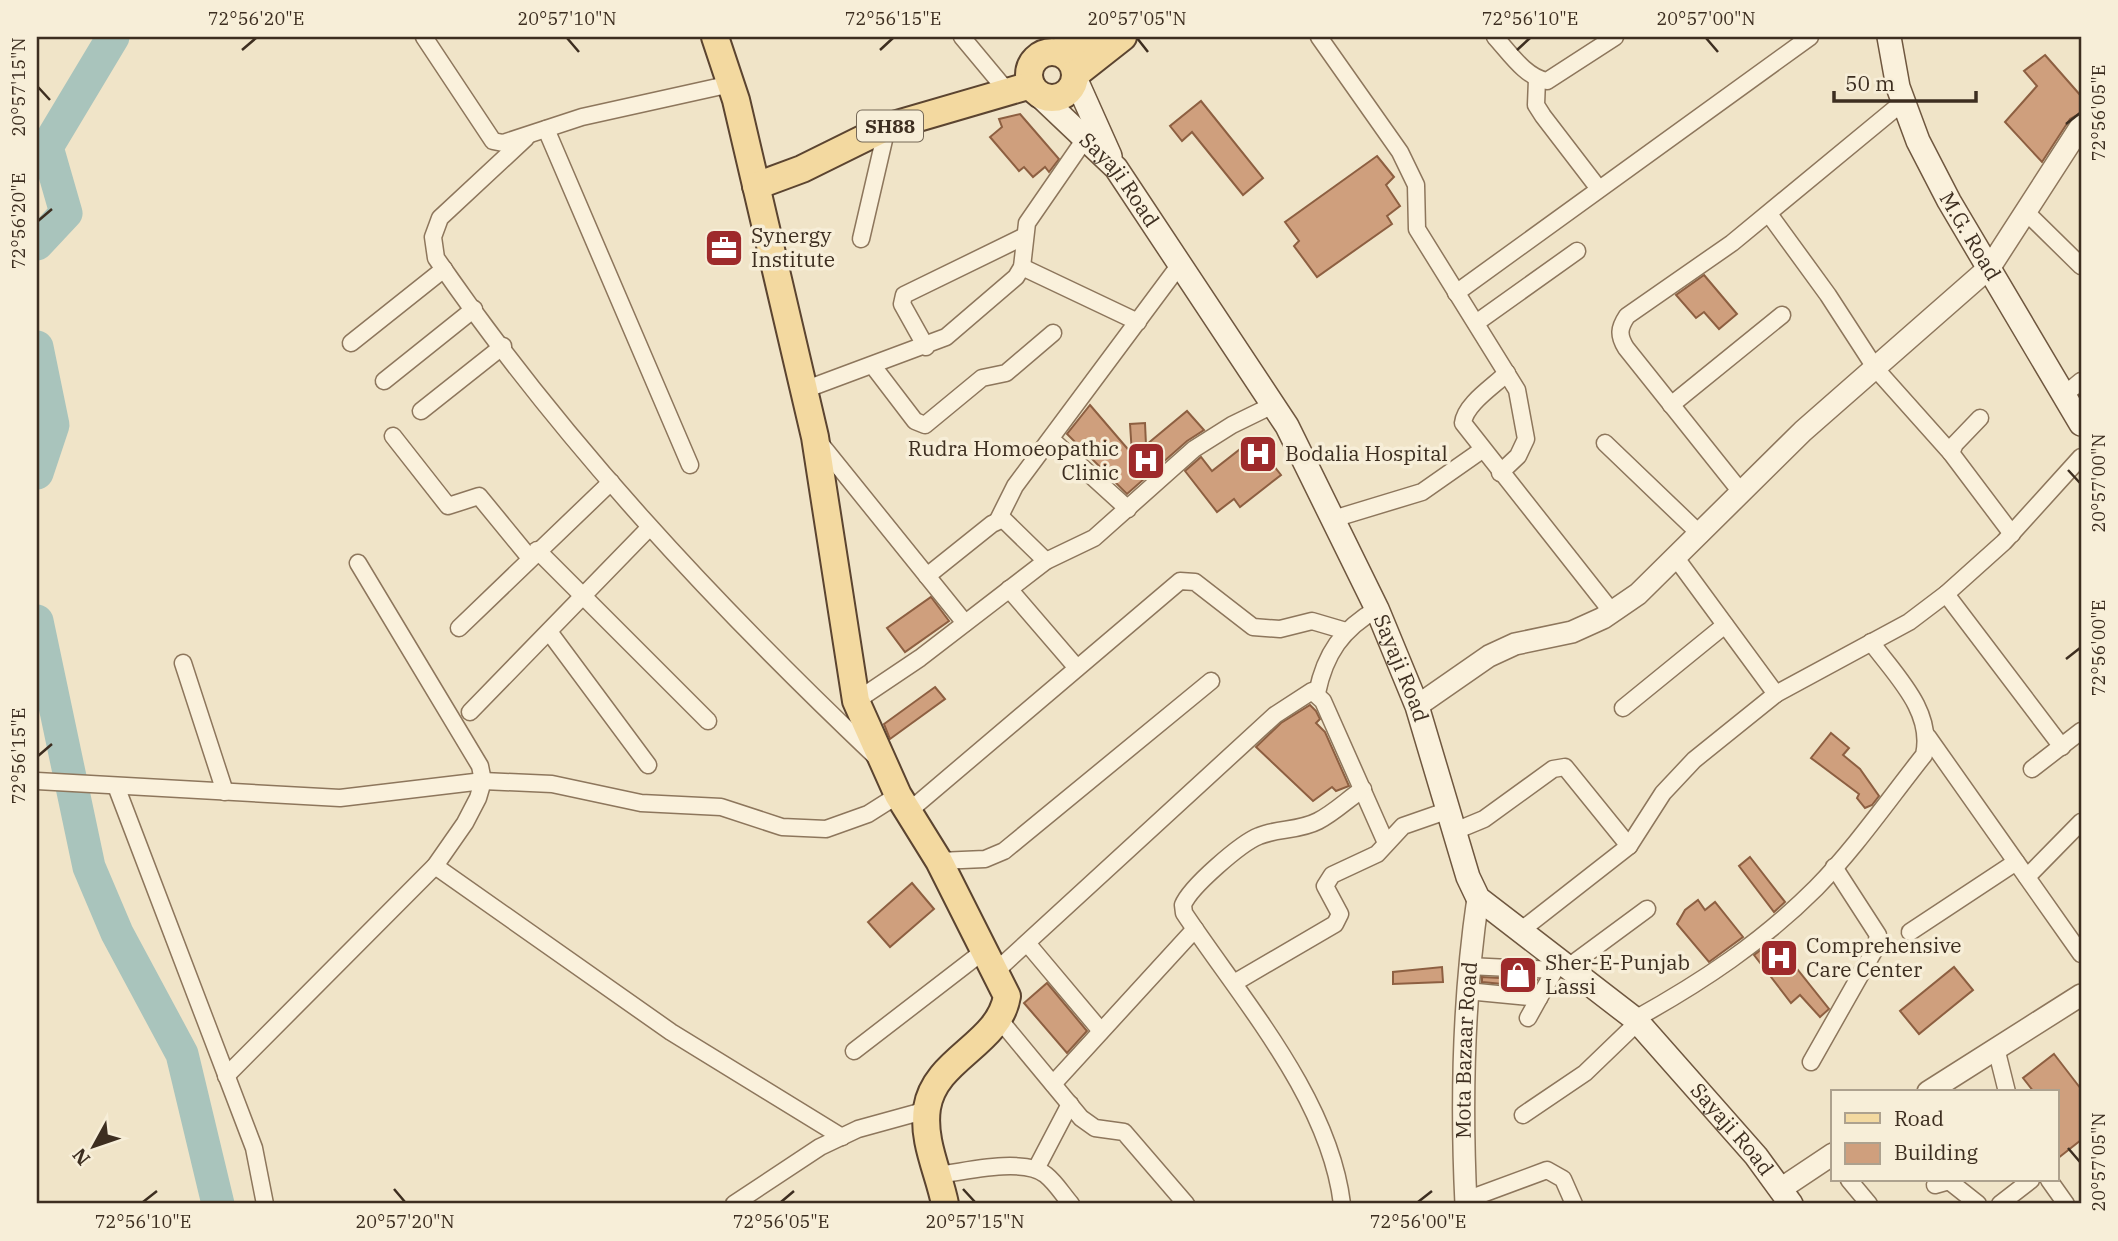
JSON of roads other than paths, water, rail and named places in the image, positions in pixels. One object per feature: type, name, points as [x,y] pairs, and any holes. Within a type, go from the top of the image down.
[{"type":"main road","points":[[715,37],[731,84],[815,437],[856,701],[903,803],[939,861],[1007,996],[1005,1012],[933,1085],[927,1110],[928,1143],[945,1204]]},
{"type":"main road","points":[[1092,37],[1058,52],[1045,53],[1034,60],[1026,91],[1055,99],[1068,93],[1076,77],[1123,37]]},
{"type":"main road","name":"M.G. Road","points":[[1894,39],[1903,102],[1918,141],[1949,201],[1990,267],[2073,388],[2081,424]]},
{"type":"main road","points":[[1058,52],[1073,64],[1115,168]]},
{"type":"main road","name":"SH88","points":[[756,186],[802,169],[887,127],[1026,91]]},
{"type":"main road","name":"Sayaji Road","points":[[1026,91],[1085,139],[1115,168],[1181,263],[1287,426],[1377,609],[1417,706],[1468,877],[1478,898],[1560,967],[1637,1020],[1666,1050],[1786,1196]]},
{"type":"street","points":[[424,37],[493,141],[503,143],[526,138],[582,117],[731,84]]},
{"type":"street","points":[[962,37],[1026,91]]},
{"type":"street","points":[[1319,37],[1411,172],[1416,185],[1418,229],[1517,390],[1526,439],[1518,456],[1500,473]]},
{"type":"street","points":[[1495,37],[1537,79],[1547,81],[1615,37]]},
{"type":"street","points":[[1456,293],[1811,37]]},
{"type":"street","points":[[1537,79],[1536,105],[1599,189]]},
{"type":"street","points":[[1741,492],[1626,348],[1620,339],[1620,328],[1627,316],[1769,214],[1903,102]]},
{"type":"street","points":[[861,239],[887,127]]},
{"type":"street","points":[[546,129],[690,465]]},
{"type":"street","points":[[526,138],[440,218],[432,249],[443,269],[649,528],[720,606],[884,764]]},
{"type":"street","points":[[804,390],[926,347],[946,337],[1016,277],[1022,267],[1023,237],[1034,209],[1085,139]]},
{"type":"street","points":[[1417,706],[1489,656],[1515,644],[1572,632],[1612,612],[1638,594],[1701,535],[1803,430],[1990,267],[2025,211],[2077,141]]},
{"type":"street","points":[[2025,211],[2081,266]]},
{"type":"street","points":[[1769,214],[1828,295],[1875,369],[1951,453],[2012,534]]},
{"type":"street","points":[[926,347],[902,304],[904,295],[1023,237]]},
{"type":"street","points":[[1476,323],[1577,250]]},
{"type":"street","points":[[927,576],[998,520],[1016,486],[1181,263]]},
{"type":"street","points":[[1022,267],[1138,322]]},
{"type":"street","points":[[351,343],[443,269]]},
{"type":"street","points":[[384,381],[474,309]]},
{"type":"street","points":[[1671,405],[1782,314]]},
{"type":"street","points":[[873,366],[915,421],[925,425],[982,379],[1006,373],[1053,333]]},
{"type":"street","points":[[421,411],[503,346]]},
{"type":"street","points":[[1507,373],[1464,416],[1464,423],[1500,473],[1612,612]]},
{"type":"street","points":[[856,701],[1046,561],[1094,538],[1128,509],[1159,477],[1194,449],[1232,425],[1273,405]]},
{"type":"street","points":[[1951,453],[1955,444],[1980,418]]},
{"type":"street","points":[[393,436],[448,506],[479,496],[533,554],[583,597],[708,721]]},
{"type":"street","points":[[815,437],[965,623]]},
{"type":"street","points":[[1052,440],[1128,509]]},
{"type":"street","points":[[1605,443],[1701,535]]},
{"type":"street","points":[[1333,519],[1422,492],[1482,450]]},
{"type":"street","points":[[1519,932],[1629,846],[1673,780],[1694,760],[1776,694],[1909,622],[1946,594],[2012,534],[2081,457]]},
{"type":"street","points":[[459,628],[533,554],[611,482]]},
{"type":"street","points":[[998,520],[1009,523],[1046,561]]},
{"type":"street","points":[[470,712],[550,633],[649,528]]},
{"type":"street","points":[[1676,558],[1776,694]]},
{"type":"street","points":[[226,1076],[435,866],[465,823],[482,781],[480,766],[358,563]]},
{"type":"street","points":[[43,782],[340,798],[482,781],[552,784],[641,803],[721,807],[782,827],[826,829],[903,803],[1077,668],[1171,587],[1187,580],[1253,627],[1280,629],[1312,621],[1346,631]]},
{"type":"street","points":[[1009,589],[1077,668]]},
{"type":"street","points":[[1946,594],[2062,747]]},
{"type":"street","points":[[1377,609],[1346,631],[1330,652],[1317,693],[1386,843]]},
{"type":"street","points":[[1623,708],[1725,625]]},
{"type":"street","points":[[550,633],[648,765]]},
{"type":"street","points":[[1871,642],[1923,716],[1928,737],[2081,954]]},
{"type":"street","points":[[183,663],[226,792]]},
{"type":"street","points":[[939,861],[985,859],[1004,851],[1211,681]]},
{"type":"street","points":[[854,1051],[990,961],[1027,943],[1275,715],[1302,695],[1311,691],[1317,693]]},
{"type":"street","points":[[2032,769],[2081,731]]},
{"type":"street","points":[[1524,1115],[1585,1073],[1637,1020],[1697,985],[1741,955],[1817,887],[1924,755],[1928,737]]},
{"type":"street","points":[[1234,983],[1335,924],[1340,914],[1326,890],[1327,880],[1371,859],[1403,826],[1484,819],[1553,769],[1565,767],[1629,846]]},
{"type":"street","points":[[116,786],[254,1149],[265,1204]]},
{"type":"street","points":[[1342,1204],[1339,1181],[1328,1144],[1313,1111],[1234,983],[1184,913],[1186,898],[1243,846],[1260,836],[1288,831],[1318,821],[1363,789]]},
{"type":"street","points":[[2027,877],[2081,821]]},
{"type":"street","points":[[1909,932],[2016,862]]},
{"type":"street","points":[[435,866],[671,1032],[842,1137]]},
{"type":"street","points":[[1811,1062],[1875,949],[1878,935],[1833,867]]},
{"type":"street","name":"Mota Bazaar Road","points":[[1466,1202],[1462,1123],[1467,991],[1478,898]]},
{"type":"street","points":[[1528,1018],[1560,967],[1647,909]]},
{"type":"street","points":[[1053,1084],[1195,929]]},
{"type":"street","points":[[1027,943],[1101,1031]]},
{"type":"street","points":[[1468,966],[1560,967]]},
{"type":"street","points":[[1467,991],[1539,998]]},
{"type":"street","points":[[1931,1090],[2081,995]]},
{"type":"street","points":[[999,1019],[1070,1104],[1095,1128],[1124,1132],[1186,1204]]},
{"type":"street","points":[[1996,1048],[2006,1090]]},
{"type":"street","points":[[1035,1169],[1070,1104]]},
{"type":"street","points":[[734,1204],[769,1178],[858,1129],[927,1110]]},
{"type":"street","points":[[1786,1196],[1831,1158]]},
{"type":"street","points":[[939,1175],[992,1167],[1035,1169],[1046,1175],[1071,1204]]},
{"type":"street","points":[[1466,1202],[1548,1170],[1563,1179],[1574,1204]]},
{"type":"street","points":[[1851,1182],[1869,1204]]},
{"type":"street","points":[[1935,1185],[1946,1182]]},
{"type":"street","points":[[1951,1182],[1978,1204]]},
{"type":"street","points":[[2000,1204],[2028,1182]]},
{"type":"street","points":[[2050,1182],[2066,1204]]},
{"type":"waterway","points":[[37,244],[66,213],[47,147],[113,37]]},
{"type":"waterway","points":[[37,347],[53,425],[37,473]]},
{"type":"waterway","points":[[37,621],[89,867],[117,933],[182,1054],[218,1204]]},
{"type":"place","name":"Synergy Institute","points":[[724,248]]},
{"type":"place","name":"Bodalia Hospital","points":[[1258,454]]},
{"type":"place","name":"Rudra Homoeopathic Clinic","points":[[1146,461]]},
{"type":"place","name":"Comprehensive Care Center","points":[[1779,958]]},
{"type":"place","name":"Sher-E-Punjab Lassi","points":[[1518,975]]}]
